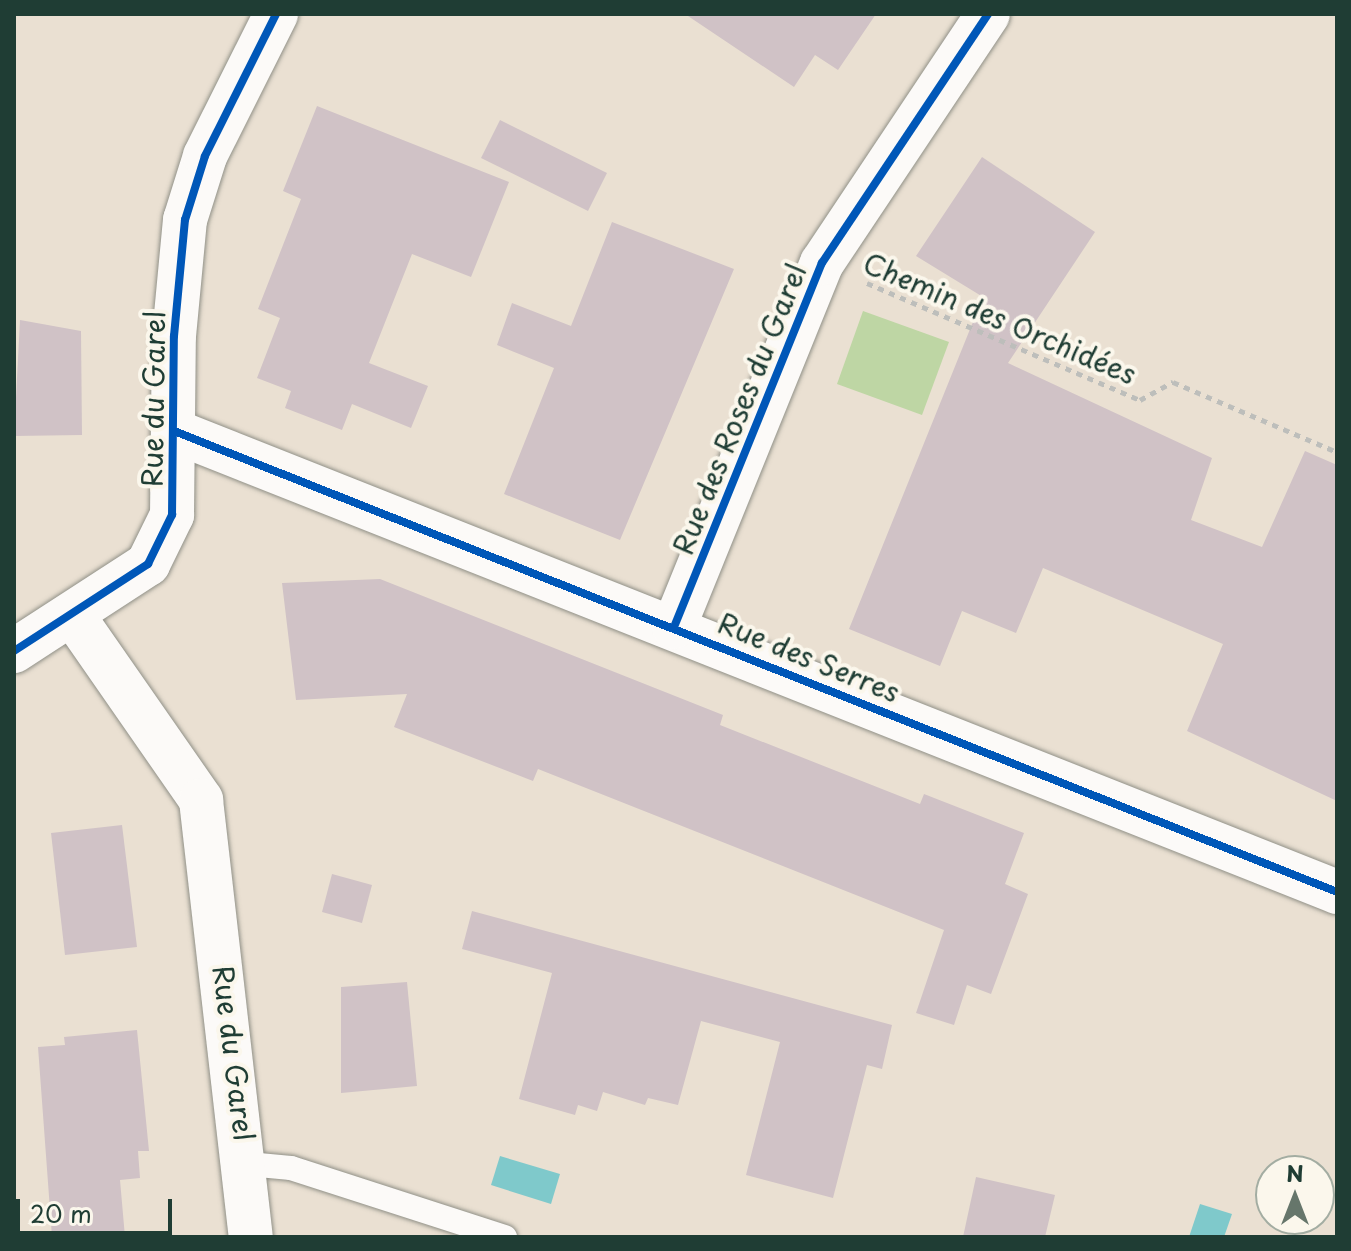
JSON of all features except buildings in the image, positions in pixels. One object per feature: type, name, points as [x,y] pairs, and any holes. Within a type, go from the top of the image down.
[{"type":"street","name":"Rue du Garel","points":[[251,1237],[248,1164],[201,800],[74,617],[148,564],[172,515],[185,220],[205,156],[276,14]]},
{"type":"street","name":"Rue des Roses du Garel","points":[[674,627],[822,263],[988,14]]},
{"type":"street","name":"Rue des Serres","points":[[174,431],[1337,892]]},
{"type":"street","points":[[14,651],[74,617]]},
{"type":"lane","points":[[248,1164],[291,1168],[505,1237]]},
{"type":"green space","points":[[863,311],[949,342],[922,415],[837,384]]},
{"type":"water","points":[[500,1156],[560,1174],[551,1204],[491,1185]]},
{"type":"water","points":[[1200,1204],[1232,1214],[1224,1237],[1189,1237]]},
{"type":"cycle path","points":[[14,651],[148,564],[172,515],[174,336],[185,220],[205,156],[276,14]]},
{"type":"cycle path","points":[[674,627],[822,263],[988,14]]},
{"type":"cycle path","points":[[174,431],[1337,892]]}]
